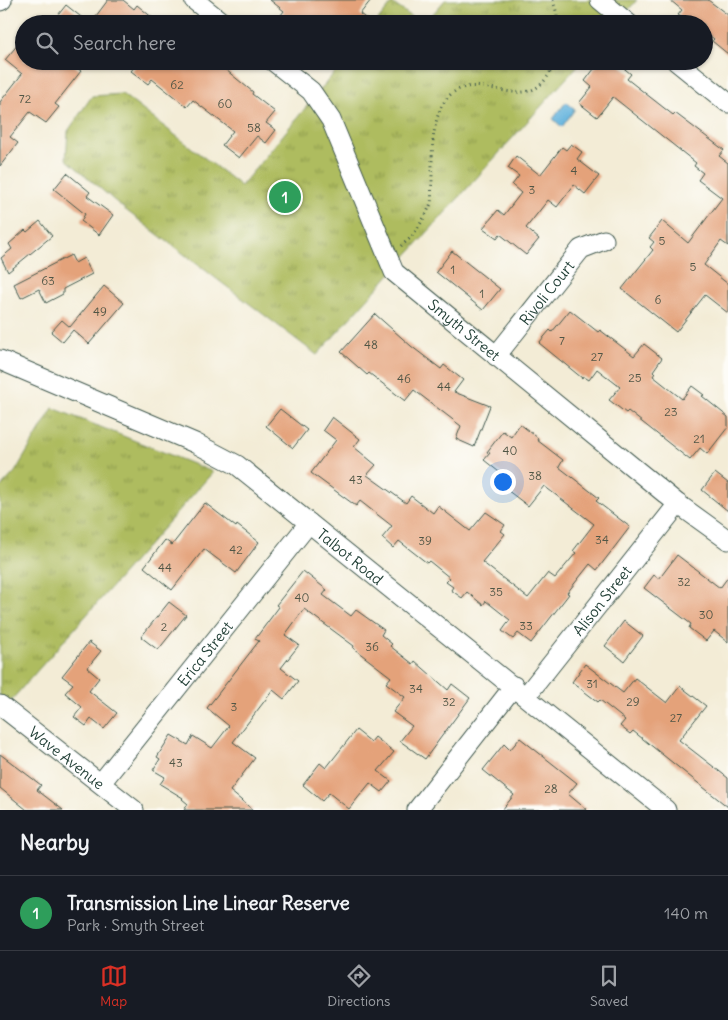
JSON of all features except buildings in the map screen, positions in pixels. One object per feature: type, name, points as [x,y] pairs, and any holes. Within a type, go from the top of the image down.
[{"type":"street","points":[[194,0],[213,15]]},
{"type":"street","points":[[600,0],[618,15]]},
{"type":"street","name":"Smyth Street","points":[[285,70],[311,90],[331,120],[389,256],[394,272],[678,504],[728,540]]},
{"type":"street","points":[[687,70],[728,103]]},
{"type":"street","name":"Rivoli Court","points":[[496,356],[581,249],[604,240]]},
{"type":"street","name":"Talbot Road","points":[[0,360],[195,443],[237,465],[666,810]]},
{"type":"street","name":"Alison Street","points":[[417,810],[678,504]]},
{"type":"street","name":"Erica Street","points":[[101,784],[309,523]]},
{"type":"street","name":"Wave Avenue","points":[[0,704],[134,810]]},
{"type":"path","points":[[553,0],[557,15]]},
{"type":"path","points":[[389,256],[413,235],[431,202],[433,138],[441,107],[450,95],[462,88],[483,87],[519,93],[529,92],[542,84],[552,70]]},
{"type":"green space","points":[[445,0],[637,0],[624,15],[432,15]]},
{"type":"green space","points":[[392,3],[409,15],[382,15]]},
{"type":"green space","points":[[337,70],[574,70],[317,355],[123,208],[66,159],[68,131],[92,96],[122,94],[241,186]]},
{"type":"green space","points":[[53,408],[213,472],[0,713],[0,488],[15,472]]},
{"type":"water","points":[[566,102],[575,109],[562,127],[553,119]]},
{"type":"place","name":"Transmission Line Linear Reserve","points":[[285,197]]}]
